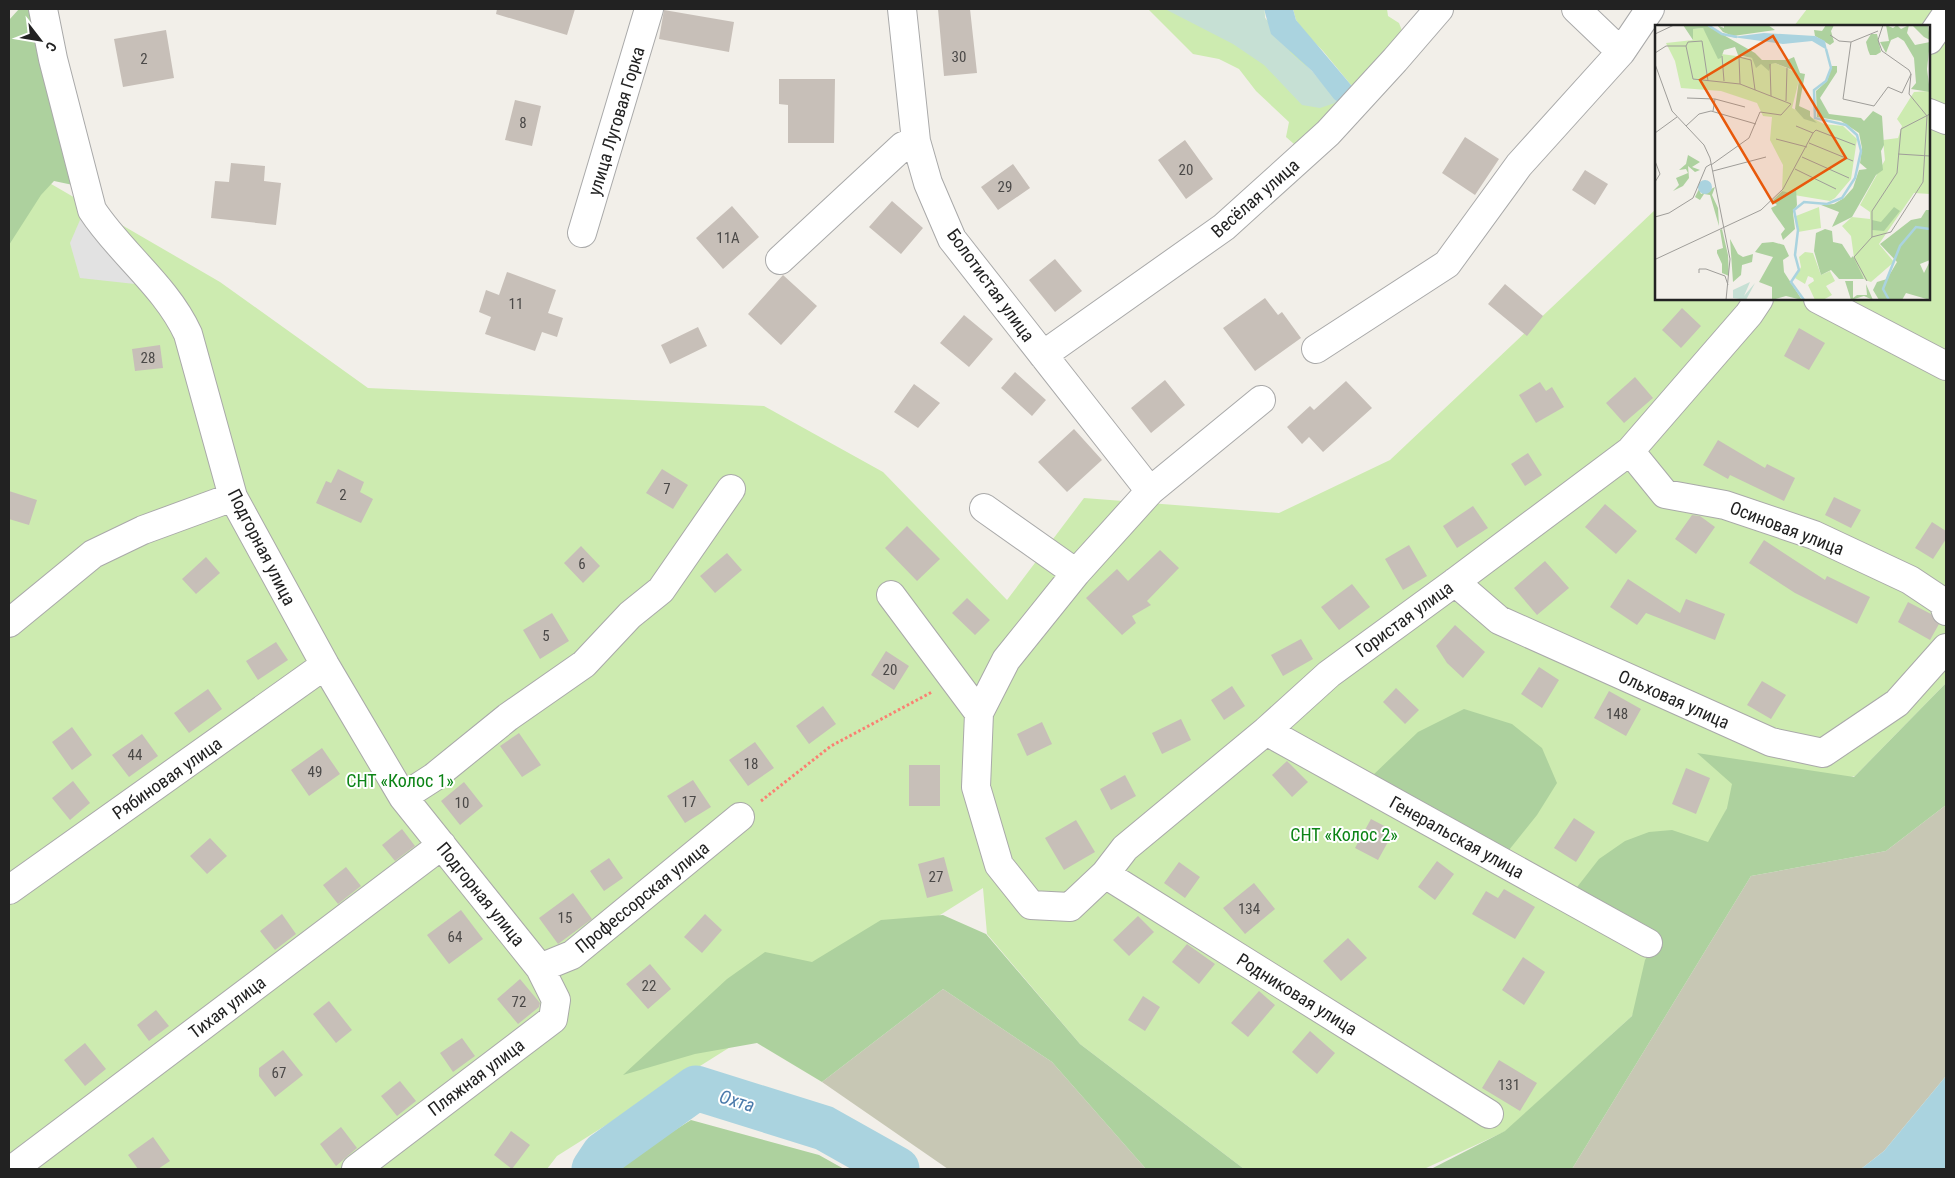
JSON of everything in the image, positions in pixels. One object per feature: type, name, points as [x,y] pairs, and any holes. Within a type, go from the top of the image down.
[{"type":"street","name":"Подгорная улица","points":[[43,9],[53,59],[92,210],[102,226],[143,271],[180,318],[188,334],[232,497],[325,665],[403,797],[540,968]]},
{"type":"street","name":"улица Луговая Горка","points":[[582,233],[650,9]]},
{"type":"street","name":"Болотистая улица","points":[[902,9],[916,140],[928,183],[952,239],[1150,491]]},
{"type":"street","name":"Весёлая улица","points":[[1043,355],[1224,227],[1328,133],[1439,9]]},
{"type":"street","points":[[1576,9],[1620,52]]},
{"type":"street","points":[[1316,349],[1447,264],[1519,165],[1620,52],[1650,9]]},
{"type":"street","points":[[1930,39],[1946,15]]},
{"type":"street","points":[[1930,112],[1946,120]]},
{"type":"street","points":[[780,260],[903,146],[916,140]]},
{"type":"street","name":"Гористая улица","points":[[979,713],[976,787],[999,865],[1031,905],[1070,907],[1105,874],[1125,848],[1266,730],[1329,674],[1630,451],[1749,314],[1758,300]]},
{"type":"street","points":[[1820,300],[1946,366]]},
{"type":"street","points":[[891,595],[979,713],[1006,660],[1076,573],[1150,491],[1261,400]]},
{"type":"street","name":"Осиновая улица","points":[[1630,451],[1665,494],[1725,505],[1814,535],[1910,580],[1943,602],[1946,611]]},
{"type":"street","points":[[403,797],[434,777],[508,717],[584,664],[630,615],[661,590],[732,489]]},
{"type":"street","points":[[9,623],[93,554],[143,530],[232,497]]},
{"type":"street","points":[[984,508],[1076,573]]},
{"type":"street","name":"Ольховая улица","points":[[1455,582],[1499,620],[1771,742],[1823,753],[1898,703],[1946,648]]},
{"type":"street","name":"Рябиновая улица","points":[[9,890],[325,665]]},
{"type":"street","name":"Генеральская улица","points":[[1266,730],[1648,943]]},
{"type":"street","name":"Профессорская улица","points":[[540,968],[572,955],[740,817]]},
{"type":"street","name":"Тихая улица","points":[[13,1169],[442,845]]},
{"type":"street","name":"Родниковая улица","points":[[1105,874],[1489,1114]]},
{"type":"street","name":"Пляжная улица","points":[[356,1169],[553,1019],[556,1000],[540,968]]},
{"type":"path","points":[[740,817],[831,746],[955,680]]},
{"type":"shaded area","points":[[1165,9],[1264,9],[1265,18],[1291,53],[1312,71],[1338,102],[1320,108],[1302,105],[1264,65],[1233,44]]},
{"type":"shaded area","points":[[92,210],[143,271],[135,284],[80,278],[70,243],[80,220]]},
{"type":"shaded area","points":[[1946,805],[1946,1076],[1884,1151],[1861,1169],[1572,1169],[1751,876],[1886,851]]},
{"type":"shaded area","points":[[943,989],[1052,1062],[1146,1169],[948,1169],[822,1082]]},
{"type":"green space","points":[[19,9],[33,9],[73,185],[54,181],[41,195],[9,245],[9,20]]},
{"type":"green space","points":[[1148,9],[1264,9],[1265,18],[1338,102],[1312,134],[1294,144],[1286,137],[1289,122],[1256,91],[1239,69],[1219,59],[1193,54]]},
{"type":"green space","points":[[1293,9],[1387,9],[1388,16],[1399,23],[1403,33],[1360,83],[1351,85],[1306,34],[1296,20]]},
{"type":"green space","points":[[1807,9],[1946,9],[1946,683],[1855,776],[1727,808],[1632,1016],[1506,1131],[1424,1169],[1244,1169],[1080,1044],[987,934],[983,888],[557,1156],[547,1169],[9,1169],[9,225],[46,181],[220,282],[368,388],[764,406],[883,472],[1007,600],[1084,498],[1279,513],[1390,460],[1655,210],[1655,300],[1930,300],[1930,25],[1795,25]]},
{"type":"green space","points":[[1946,683],[1946,805],[1886,851],[1751,876],[1572,1169],[1431,1169],[1505,1131],[1632,1016],[1645,960],[1658,938],[1574,891],[1599,859],[1625,841],[1649,832],[1672,830],[1708,842],[1727,808],[1732,784],[1697,753],[1854,777]]},
{"type":"green space","points":[[1464,709],[1512,724],[1542,748],[1557,783],[1537,815],[1509,850],[1371,777],[1418,732]]},
{"type":"green space","points":[[943,915],[986,934],[1080,1044],[1244,1169],[1146,1169],[1052,1062],[943,989],[822,1082],[757,1043],[695,1054],[623,1075],[727,979],[765,952],[812,962],[881,920]]},
{"type":"green space","points":[[691,1120],[819,1155],[844,1169],[616,1169],[619,1165]]},
{"type":"water","points":[[1264,9],[1293,9],[1296,20],[1351,85],[1351,92],[1338,102],[1334,99],[1312,71],[1271,34]]},
{"type":"water","points":[[1946,1076],[1946,1169],[1861,1169],[1884,1151]]},
{"type":"building","points":[[497,9],[575,9],[567,35],[496,14]]},
{"type":"building","points":[[938,9],[970,9],[977,73],[944,76]]},
{"type":"building","points":[[664,10],[734,22],[729,52],[659,39]]},
{"type":"building","points":[[166,30],[174,78],[123,87],[114,39]]},
{"type":"building","points":[[779,79],[835,79],[834,143],[788,143],[788,105],[779,104]]},
{"type":"building","points":[[515,100],[541,106],[532,146],[505,140]]},
{"type":"building","points":[[1465,137],[1499,159],[1475,195],[1442,173]]},
{"type":"building","points":[[1185,140],[1213,179],[1186,199],[1158,160]]},
{"type":"building","points":[[231,163],[265,166],[264,181],[281,183],[276,225],[211,218],[215,181],[229,182]]},
{"type":"building","points":[[1013,164],[1030,188],[998,210],[981,187]]},
{"type":"building","points":[[1585,170],[1608,184],[1595,205],[1572,190]]},
{"type":"building","points":[[892,201],[923,228],[901,254],[869,227]]},
{"type":"building","points":[[732,206],[759,237],[723,269],[696,238]]},
{"type":"building","points":[[1055,259],[1082,291],[1055,312],[1029,280]]},
{"type":"building","points":[[507,272],[556,290],[548,313],[563,318],[557,337],[542,332],[535,351],[485,334],[491,317],[479,312],[486,290],[499,295]]},
{"type":"building","points":[[783,275],[817,306],[781,345],[748,314]]},
{"type":"building","points":[[1505,284],[1543,316],[1527,336],[1488,304]]},
{"type":"building","points":[[1265,298],[1278,315],[1282,312],[1301,338],[1255,371],[1223,328]]},
{"type":"building","points":[[1682,308],[1701,326],[1681,348],[1662,330]]},
{"type":"building","points":[[964,315],[993,339],[969,367],[940,343]]},
{"type":"building","points":[[698,327],[707,346],[670,364],[661,345]]},
{"type":"building","points":[[1799,328],[1825,343],[1809,370],[1784,356]]},
{"type":"building","points":[[160,345],[163,368],[135,371],[132,349]]},
{"type":"building","points":[[1015,372],[1046,400],[1032,416],[1001,388]]},
{"type":"building","points":[[1635,377],[1653,398],[1624,423],[1606,403]]},
{"type":"building","points":[[1165,380],[1185,405],[1151,433],[1131,408]]},
{"type":"building","points":[[1346,381],[1372,408],[1323,452],[1309,437],[1302,444],[1287,427],[1310,406],[1314,410]]},
{"type":"building","points":[[1540,382],[1546,391],[1552,387],[1564,407],[1536,423],[1519,395]]},
{"type":"building","points":[[914,384],[940,403],[918,428],[894,412]]},
{"type":"building","points":[[1074,429],[1102,460],[1067,492],[1038,462]]},
{"type":"building","points":[[1718,440],[1765,468],[1767,464],[1795,478],[1784,501],[1730,475],[1728,479],[1703,465]]},
{"type":"building","points":[[1528,453],[1542,475],[1525,486],[1511,464]]},
{"type":"building","points":[[338,469],[364,482],[360,492],[373,499],[361,523],[316,503],[326,481],[331,483]]},
{"type":"building","points":[[662,469],[688,485],[673,509],[646,493]]},
{"type":"building","points":[[9,491],[37,500],[29,525],[9,519]]},
{"type":"building","points":[[1834,497],[1861,510],[1851,528],[1825,515]]},
{"type":"building","points":[[1605,504],[1637,531],[1616,554],[1585,527]]},
{"type":"building","points":[[1473,506],[1488,528],[1457,548],[1443,526]]},
{"type":"building","points":[[1692,515],[1700,516],[1715,527],[1696,554],[1675,539]]},
{"type":"building","points":[[1932,522],[1946,531],[1946,539],[1933,559],[1915,548]]},
{"type":"building","points":[[907,526],[940,559],[917,581],[885,548]]},
{"type":"building","points":[[1764,540],[1825,580],[1827,576],[1870,597],[1857,624],[1795,593],[1749,563]]},
{"type":"building","points":[[1409,545],[1427,576],[1403,590],[1385,559]]},
{"type":"building","points":[[581,546],[600,566],[583,583],[564,563]]},
{"type":"building","points":[[1160,550],[1179,568],[1147,601],[1151,605],[1132,616],[1136,623],[1122,635],[1086,598],[1117,569],[1128,581]]},
{"type":"building","points":[[727,553],[742,570],[715,593],[700,576]]},
{"type":"building","points":[[206,557],[220,573],[196,594],[182,579]]},
{"type":"building","points":[[1545,561],[1569,588],[1537,615],[1514,588]]},
{"type":"building","points":[[1628,579],[1680,613],[1686,599],[1725,614],[1715,640],[1646,613],[1637,625],[1610,607]]},
{"type":"building","points":[[1352,584],[1370,607],[1339,630],[1321,607]]},
{"type":"building","points":[[967,598],[990,620],[975,635],[952,613]]},
{"type":"building","points":[[1908,602],[1931,614],[1939,624],[1930,640],[1898,622]]},
{"type":"building","points":[[552,613],[569,641],[540,659],[523,630]]},
{"type":"building","points":[[1455,625],[1485,652],[1463,678],[1447,663],[1436,646]]},
{"type":"building","points":[[1301,639],[1313,659],[1283,676],[1271,655]]},
{"type":"building","points":[[276,642],[288,660],[258,680],[246,661]]},
{"type":"building","points":[[886,651],[909,666],[894,690],[871,675]]},
{"type":"building","points":[[1539,667],[1559,680],[1542,708],[1521,694]]},
{"type":"building","points":[[1762,681],[1786,695],[1771,719],[1747,705]]},
{"type":"building","points":[[1232,686],[1245,706],[1224,720],[1211,700]]},
{"type":"building","points":[[1396,688],[1419,710],[1405,724],[1383,702]]},
{"type":"building","points":[[208,689],[222,709],[189,733],[174,713]]},
{"type":"building","points":[[1609,691],[1641,709],[1626,736],[1594,718]]},
{"type":"building","points":[[823,706],[836,724],[809,744],[796,726]]},
{"type":"building","points":[[1181,719],[1191,740],[1162,754],[1152,733]]},
{"type":"building","points":[[1042,722],[1052,744],[1027,756],[1017,734]]},
{"type":"building","points":[[72,727],[92,755],[72,770],[52,742]]},
{"type":"building","points":[[519,733],[541,765],[522,777],[500,746]]},
{"type":"building","points":[[142,734],[158,756],[129,777],[112,755]]},
{"type":"building","points":[[755,742],[774,768],[748,786],[729,760]]},
{"type":"building","points":[[322,748],[340,774],[309,796],[291,770]]},
{"type":"building","points":[[1287,761],[1308,782],[1292,797],[1272,775]]},
{"type":"building","points":[[909,765],[940,765],[940,806],[909,806]]},
{"type":"building","points":[[1686,768],[1710,778],[1696,814],[1672,804]]},
{"type":"building","points":[[1125,775],[1136,796],[1111,810],[1100,789]]},
{"type":"building","points":[[693,780],[711,807],[685,823],[667,796]]},
{"type":"building","points":[[73,781],[90,803],[70,820],[52,798]]},
{"type":"building","points":[[464,782],[483,806],[460,825],[441,801]]},
{"type":"building","points":[[1574,818],[1595,832],[1576,862],[1554,848]]},
{"type":"building","points":[[1371,819],[1394,831],[1378,860],[1355,848]]},
{"type":"building","points":[[1076,820],[1095,852],[1064,870],[1045,838]]},
{"type":"building","points":[[402,829],[415,846],[395,861],[382,845]]},
{"type":"building","points":[[210,838],[227,856],[207,874],[190,856]]},
{"type":"building","points":[[944,857],[953,891],[927,898],[918,864]]},
{"type":"building","points":[[609,858],[623,878],[604,891],[590,871]]},
{"type":"building","points":[[1437,861],[1454,874],[1435,900],[1418,887]]},
{"type":"building","points":[[1179,862],[1200,877],[1185,898],[1164,883]]},
{"type":"building","points":[[346,867],[361,886],[338,904],[323,885]]},
{"type":"building","points":[[1254,883],[1275,909],[1245,934],[1223,908]]},
{"type":"building","points":[[1504,889],[1535,907],[1515,939],[1472,914],[1486,891],[1498,898]]},
{"type":"building","points":[[573,893],[592,919],[558,944],[539,918]]},
{"type":"building","points":[[461,910],[483,939],[449,964],[427,935]]},
{"type":"building","points":[[282,914],[296,934],[275,950],[260,931]]},
{"type":"building","points":[[705,914],[722,930],[702,953],[684,937]]},
{"type":"building","points":[[1138,916],[1154,932],[1129,956],[1113,940]]},
{"type":"building","points":[[1348,938],[1367,958],[1341,981],[1323,961]]},
{"type":"building","points":[[1187,944],[1215,964],[1199,984],[1172,962]]},
{"type":"building","points":[[1523,957],[1545,972],[1524,1005],[1502,990]]},
{"type":"building","points":[[650,964],[671,989],[648,1009],[626,984]]},
{"type":"building","points":[[520,979],[540,1003],[539,1007],[518,1024],[497,999]]},
{"type":"building","points":[[1259,991],[1275,1005],[1248,1037],[1231,1023]]},
{"type":"building","points":[[1143,996],[1160,1007],[1145,1031],[1128,1020]]},
{"type":"building","points":[[329,1001],[352,1030],[336,1043],[313,1014]]},
{"type":"building","points":[[156,1010],[169,1026],[149,1041],[137,1025]]},
{"type":"building","points":[[1310,1031],[1335,1053],[1317,1074],[1292,1052]]},
{"type":"building","points":[[462,1038],[475,1056],[453,1072],[440,1053]]},
{"type":"building","points":[[85,1043],[106,1069],[85,1086],[64,1060]]},
{"type":"building","points":[[283,1050],[303,1075],[275,1097],[259,1076],[259,1068]]},
{"type":"building","points":[[1499,1060],[1537,1083],[1520,1111],[1482,1088]]},
{"type":"building","points":[[400,1081],[416,1101],[397,1116],[381,1096]]},
{"type":"building","points":[[341,1127],[357,1148],[336,1166],[320,1144]]},
{"type":"building","points":[[511,1131],[530,1145],[512,1169],[494,1155]]},
{"type":"building","points":[[153,1137],[170,1161],[158,1169],[138,1169],[128,1155]]},
{"type":"waterway","name":"Охта","points":[[594,1169],[604,1154],[696,1088],[824,1128],[897,1169]]},
{"type":"park label","name":"СНТ «Колос 1»","points":[[400,780]]},
{"type":"park label","name":"СНТ «Колос 2»","points":[[1344,834]]}]
